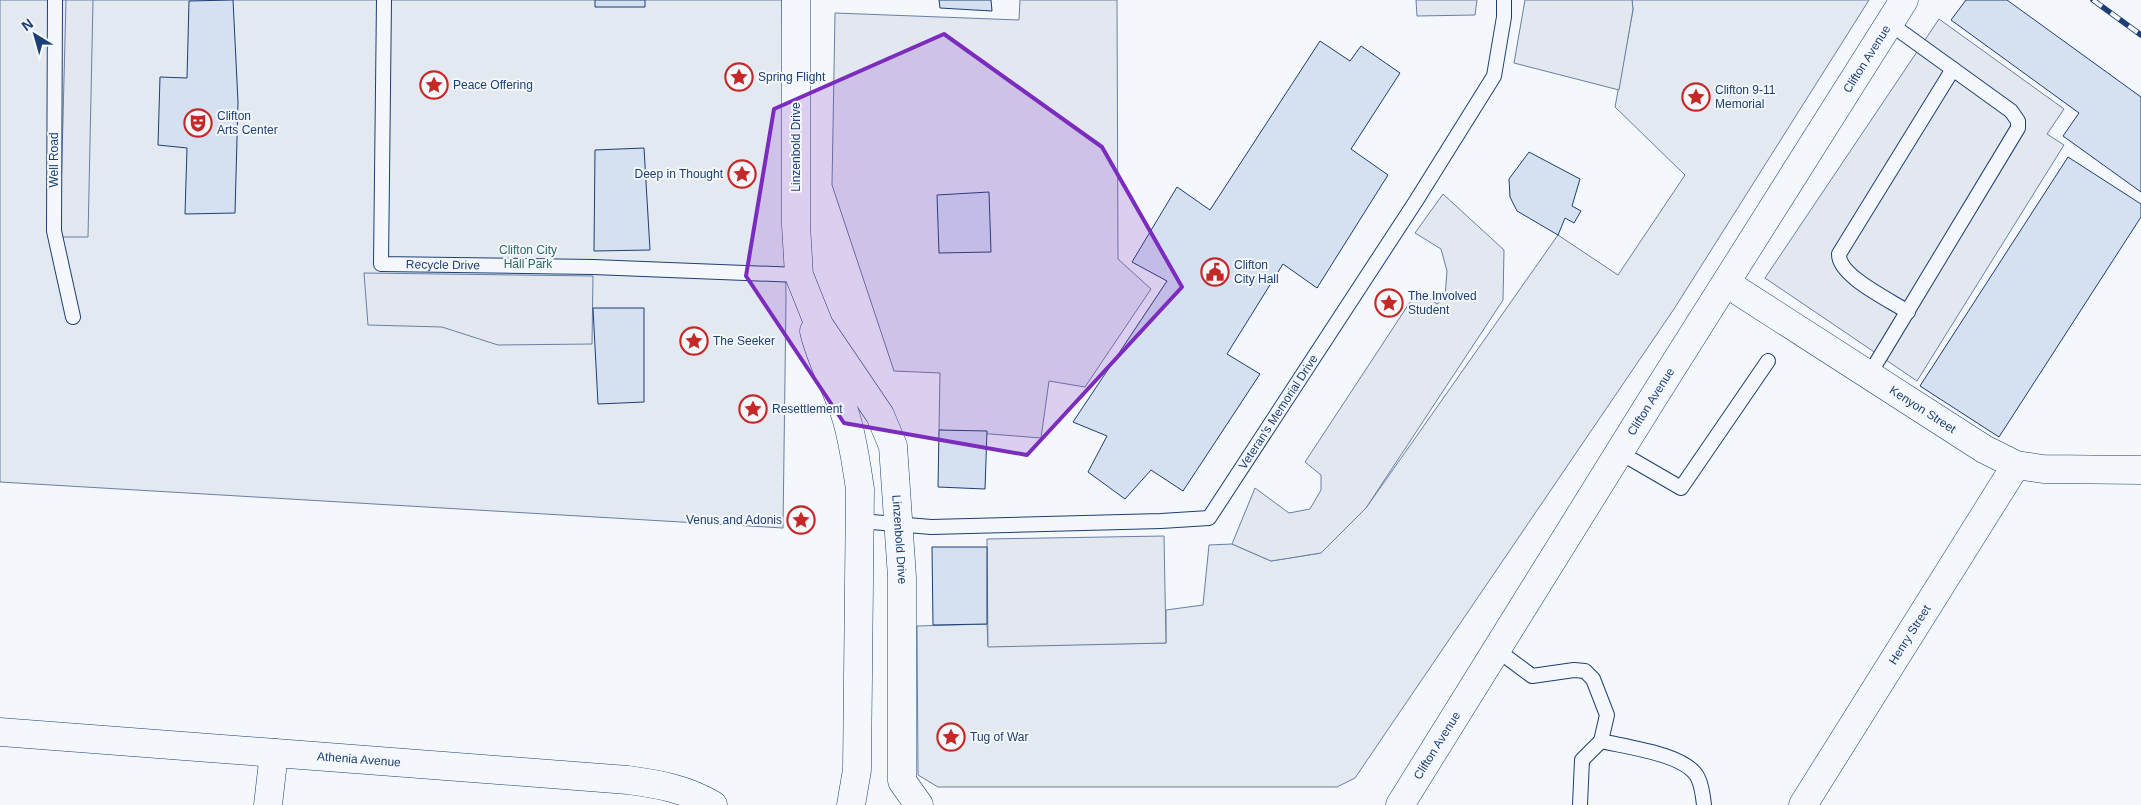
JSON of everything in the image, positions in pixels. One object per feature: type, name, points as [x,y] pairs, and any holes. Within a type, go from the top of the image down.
[{"type":"street","name":"Linzenbold Drive","points":[[796,0],[796,216],[802,284],[820,355],[845,413],[853,443],[860,489],[857,770],[851,805]]},
{"type":"street","name":"Clifton Avenue","points":[[1400,805],[1619,452],[1904,0]]},
{"type":"street","name":"Kenyon Street","points":[[1726,283],[1984,449],[2016,465],[2043,469],[2141,470]]},
{"type":"street","name":"Linzenbold Drive","points":[[802,284],[819,325],[880,415],[893,446],[902,577],[902,781],[919,805]]},
{"type":"street","name":"Henry Street","points":[[1803,805],[2016,465]]},
{"type":"street","name":"Athenia Avenue","points":[[0,732],[628,780],[667,786],[698,796],[713,805]]},
{"type":"street","points":[[268,805],[274,753]]},
{"type":"lane","name":"Well Road","points":[[55,0],[54,231],[74,317]]},
{"type":"lane","name":"Recycle Drive","points":[[384,0],[381,264],[593,267],[802,284]]},
{"type":"lane","name":"Veteran's Memorial Drive","points":[[860,521],[932,527],[1209,518],[1416,201],[1494,76],[1504,17],[1504,0]]},
{"type":"lane","points":[[1869,375],[2018,128],[2018,121],[2011,111],[1889,24]]},
{"type":"lane","points":[[1908,312],[1848,274],[1838,261],[1839,254],[1953,69]]},
{"type":"lane","points":[[1619,452],[1681,488],[1768,360]]},
{"type":"lane","points":[[1497,650],[1532,676],[1574,670],[1584,671],[1593,679],[1607,715],[1601,742],[1582,760],[1580,805]]},
{"type":"lane","points":[[1601,742],[1676,759],[1690,767],[1698,777],[1704,805]]},
{"type":"highlighted area","points":[[944,34],[1102,147],[1182,287],[1027,455],[844,423],[746,276],[774,109]]},
{"type":"green space","name":"Clifton City Hall Park","points":[[0,0],[782,0],[786,300],[783,528],[0,482]]},
{"type":"green space","points":[[1632,0],[1869,0],[1674,309],[1355,778],[1337,787],[938,787],[918,775],[917,626],[987,624],[988,646],[1166,643],[1166,610],[1203,605],[1209,545],[1232,544],[1271,561],[1321,553],[1366,508],[1558,235],[1618,275],[1685,175],[1615,107],[1633,10]]},
{"type":"shaded area","points":[[66,0],[93,0],[88,237],[60,237]]},
{"type":"shaded area","points":[[1020,0],[1117,0],[1118,259],[1151,289],[1085,387],[1049,381],[1041,438],[939,430],[940,373],[894,371],[832,185],[835,13],[1019,20]]},
{"type":"shaded area","points":[[1416,0],[1477,0],[1475,15],[1417,16]]},
{"type":"shaded area","points":[[1525,0],[1632,0],[1633,9],[1619,90],[1514,63]]},
{"type":"shaded area","points":[[1939,19],[2064,109],[2047,134],[2064,145],[1917,381],[1765,278]]},
{"type":"shaded area","points":[[1443,194],[1504,250],[1503,300],[1366,508],[1321,553],[1271,561],[1232,544],[1255,488],[1289,513],[1310,509],[1321,490],[1321,475],[1305,462],[1418,290],[1437,304],[1445,297],[1447,271],[1441,249],[1415,233]]},
{"type":"shaded area","points":[[364,273],[593,276],[592,344],[498,345],[442,327],[368,325]]},
{"type":"shaded area","points":[[1164,536],[1166,643],[988,647],[987,539]]},
{"type":"building","name":"Clifton Arts Center","points":[[233,0],[238,102],[235,213],[185,214],[187,148],[158,145],[160,77],[187,78],[189,1]]},
{"type":"building","points":[[595,0],[645,0],[645,7],[595,7]]},
{"type":"building","points":[[939,0],[991,0],[992,11],[940,8]]},
{"type":"building","points":[[1966,0],[2007,0],[2141,97],[2141,192],[2063,136],[2079,113],[1951,20]]},
{"type":"building","name":"Clifton City Hall","points":[[1320,41],[1350,61],[1361,46],[1400,73],[1351,149],[1388,175],[1317,288],[1283,264],[1227,354],[1260,374],[1183,491],[1151,470],[1125,499],[1088,472],[1107,436],[1073,422],[1167,281],[1132,262],[1177,187],[1210,210]]},
{"type":"building","points":[[644,148],[650,250],[594,251],[595,150]]},
{"type":"building","points":[[1529,152],[1580,179],[1572,206],[1581,211],[1574,223],[1565,218],[1558,235],[1517,211],[1510,197],[1509,179]]},
{"type":"building","points":[[2068,157],[2141,204],[2141,217],[1999,437],[1920,386]]},
{"type":"building","points":[[989,192],[991,252],[939,253],[937,195]]},
{"type":"building","points":[[593,308],[644,308],[644,402],[598,404]]},
{"type":"building","points":[[939,430],[987,431],[985,489],[938,487]]},
{"type":"building","points":[[932,547],[987,547],[987,624],[933,625]]},
{"type":"railway","points":[[2093,0],[2141,35]]},
{"type":"place","name":"Spring Flight","points":[[739,77]]},
{"type":"place","name":"Peace Offering","points":[[434,85]]},
{"type":"place","name":"Clifton 9-11 Memorial","points":[[1696,97]]},
{"type":"place","name":"Clifton Arts Center","points":[[198,123]]},
{"type":"place","name":"Deep in Thought","points":[[742,174]]},
{"type":"place","name":"Clifton City Hall","points":[[1215,272]]},
{"type":"place","name":"The Involved Student","points":[[1389,303]]},
{"type":"place","name":"The Seeker","points":[[694,341]]},
{"type":"place","name":"Resettlement","points":[[753,409]]},
{"type":"place","name":"Venus and Adonis","points":[[801,520]]},
{"type":"place","name":"Tug of War","points":[[951,737]]}]
